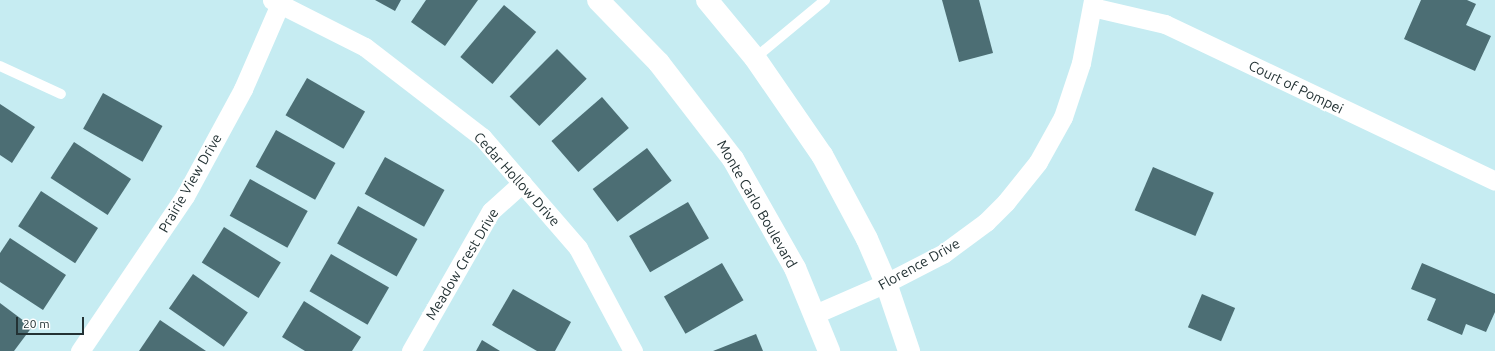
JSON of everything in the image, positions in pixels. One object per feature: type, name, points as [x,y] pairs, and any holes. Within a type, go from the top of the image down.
[{"type":"main road","name":"Monte Carlo Boulevard","points":[[598,0],[659,63],[733,159],[777,232],[815,314],[829,351]]},
{"type":"main road","points":[[707,0],[755,58],[822,155],[851,208],[886,284],[910,351]]},
{"type":"street","name":"Cedar Hollow Drive","points":[[276,2],[365,47],[482,137],[578,248],[633,351]]},
{"type":"street","name":"Prairie View Drive","points":[[80,351],[185,196],[243,89],[276,2]]},
{"type":"street","name":"Florence Drive","points":[[815,314],[886,284],[944,253],[970,235],[1006,202],[1038,162],[1063,117],[1072,93],[1092,3]]},
{"type":"street","name":"Court of Pompei","points":[[1092,3],[1165,24],[1495,181]]},
{"type":"street","name":"Meadow Crest Drive","points":[[411,351],[491,211],[522,183]]},
{"type":"lane","points":[[755,58],[825,0]]},
{"type":"lane","points":[[0,66],[61,94]]},
{"type":"building","points":[[375,0],[401,0],[395,11]]},
{"type":"building","points":[[426,0],[478,0],[445,46],[411,22]]},
{"type":"building","points":[[942,0],[979,0],[993,53],[959,62]]},
{"type":"building","points":[[1421,0],[1467,0],[1476,4],[1466,25],[1491,36],[1475,71],[1404,39]]},
{"type":"building","points":[[504,5],[536,32],[492,84],[460,57]]},
{"type":"building","points":[[557,49],[587,79],[539,126],[510,96]]},
{"type":"building","points":[[307,78],[365,112],[344,149],[286,115]]},
{"type":"building","points":[[103,93],[162,126],[143,162],[83,129]]},
{"type":"building","points":[[602,97],[629,128],[578,172],[551,141]]},
{"type":"building","points":[[0,104],[35,127],[12,163],[0,155]]},
{"type":"building","points":[[276,130],[335,163],[315,200],[256,167]]},
{"type":"building","points":[[74,142],[131,179],[108,215],[51,178]]},
{"type":"building","points":[[647,148],[672,181],[617,222],[593,189]]},
{"type":"building","points":[[385,157],[444,190],[424,227],[365,194]]},
{"type":"building","points":[[1153,167],[1214,193],[1195,236],[1135,210]]},
{"type":"building","points":[[250,179],[308,211],[287,248],[230,216]]},
{"type":"building","points":[[41,191],[98,228],[75,263],[18,226]]},
{"type":"building","points":[[688,202],[709,238],[650,272],[629,236]]},
{"type":"building","points":[[358,206],[417,239],[397,277],[337,244]]},
{"type":"building","points":[[224,227],[281,263],[259,298],[202,263]]},
{"type":"building","points":[[10,238],[66,275],[43,310],[0,282],[0,253]]},
{"type":"building","points":[[331,254],[389,288],[368,325],[310,291]]},
{"type":"building","points":[[722,263],[744,300],[685,334],[664,296]]},
{"type":"building","points":[[1422,263],[1495,294],[1495,312],[1486,332],[1466,324],[1462,335],[1427,320],[1436,299],[1411,289]]},
{"type":"building","points":[[193,274],[248,312],[224,347],[169,308]]},
{"type":"building","points":[[513,289],[571,322],[555,351],[537,351],[492,325]]},
{"type":"building","points":[[1202,294],[1235,308],[1221,341],[1188,327]]},
{"type":"building","points":[[304,301],[361,337],[352,351],[305,351],[282,337]]},
{"type":"building","points":[[0,303],[32,327],[14,351],[0,351]]},
{"type":"building","points":[[160,320],[206,351],[139,351]]},
{"type":"building","points":[[756,334],[763,351],[713,351]]},
{"type":"building","points":[[482,340],[500,351],[476,351]]}]
